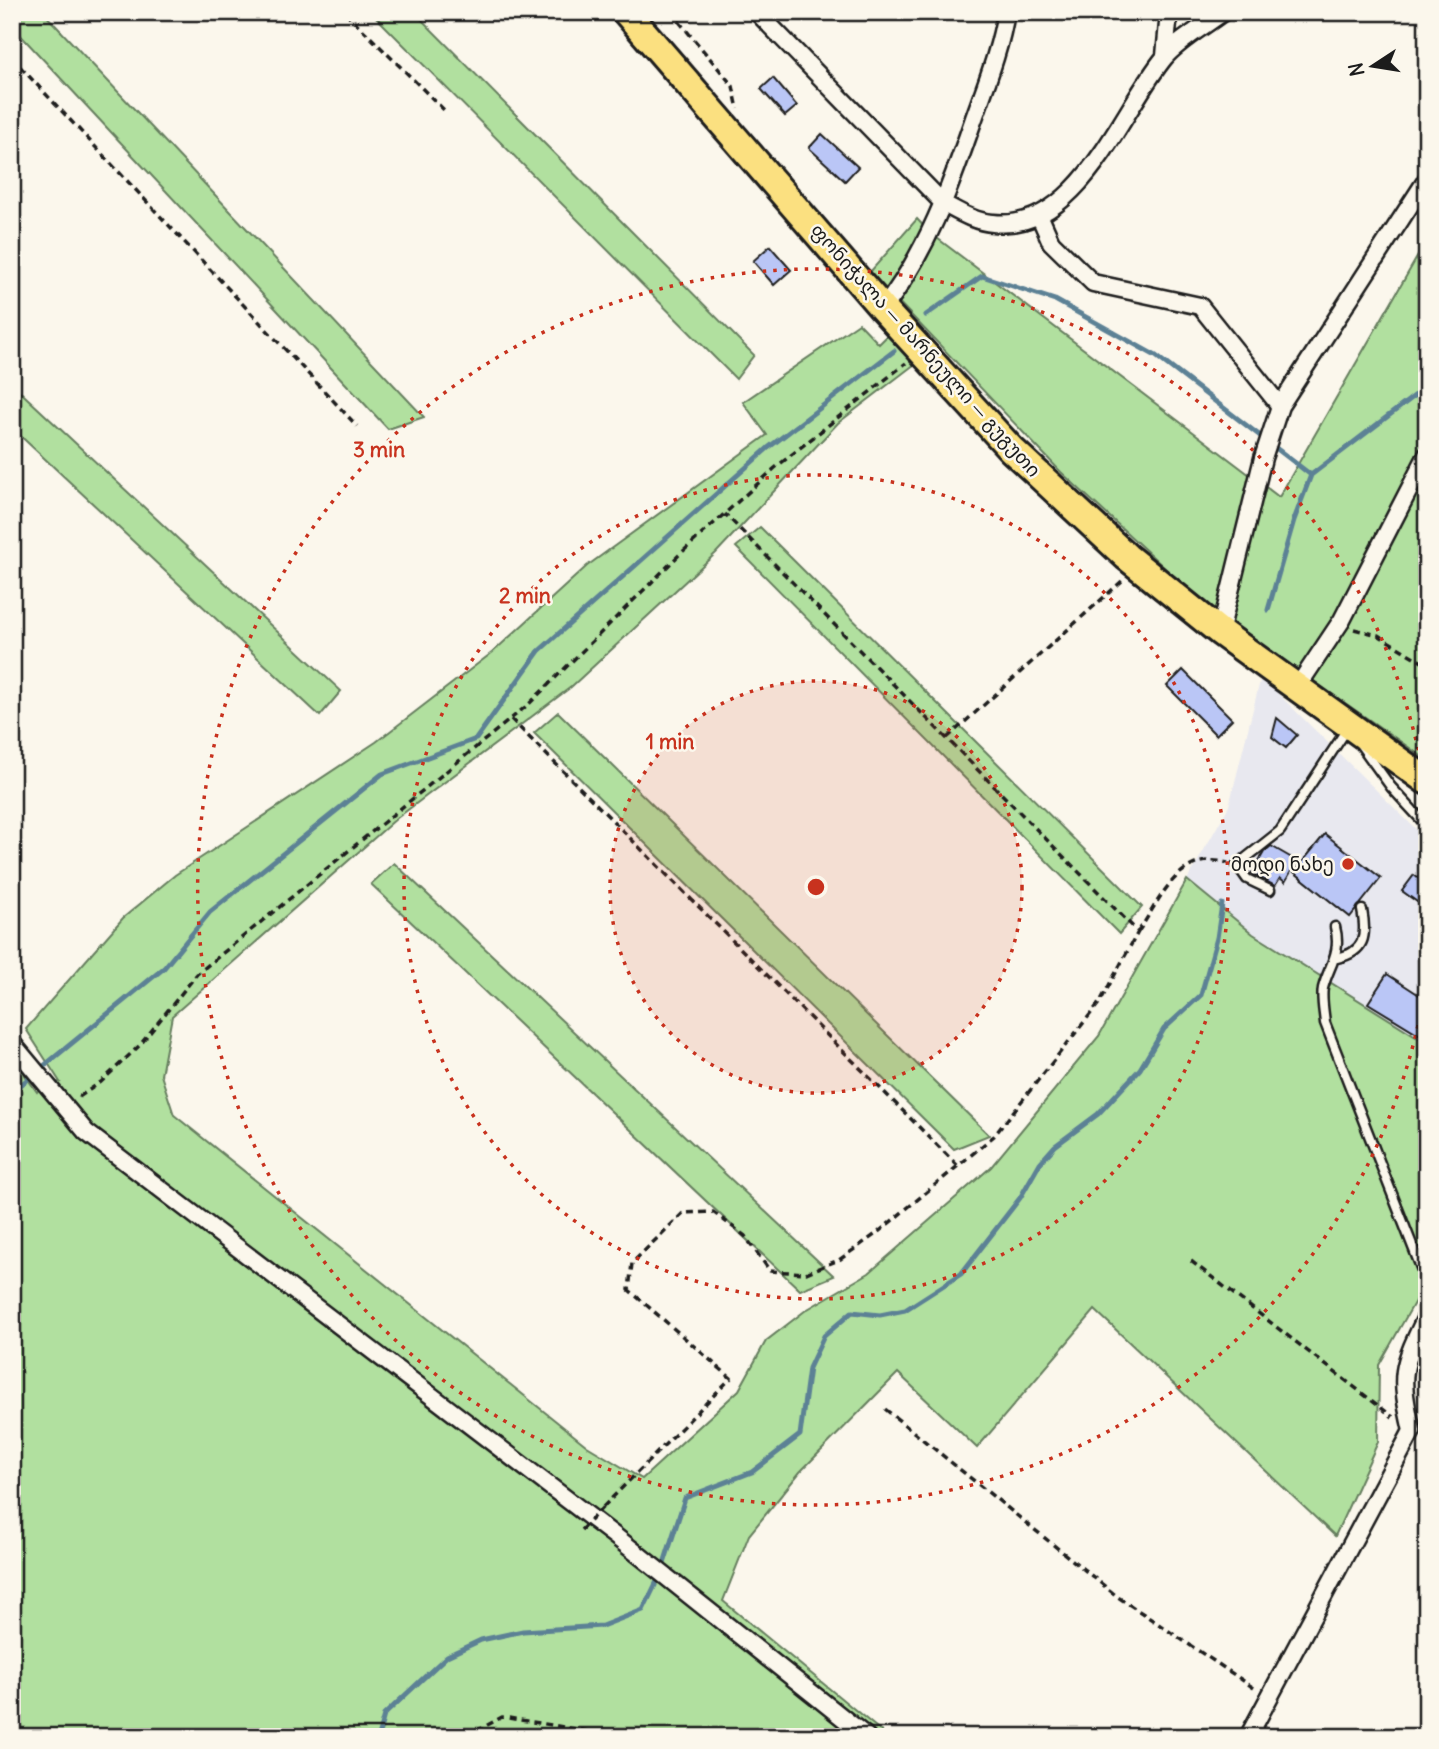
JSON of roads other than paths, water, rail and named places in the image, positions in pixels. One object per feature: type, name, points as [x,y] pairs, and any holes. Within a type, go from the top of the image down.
[{"type":"highway","name":"ფონიჭალა — მარნეული — გუგუთი","points":[[625,12],[883,309],[1011,449],[1139,566],[1220,632],[1427,781]]},
{"type":"street","points":[[757,12],[944,204],[970,218],[995,224],[1040,217],[1076,188],[1165,56],[1223,12]]},
{"type":"street","points":[[883,309],[910,273],[944,204],[1001,44],[1006,12]]},
{"type":"street","points":[[1165,56],[1169,12]]},
{"type":"street","points":[[1220,632],[1263,458],[1280,406],[1427,179]]},
{"type":"street","points":[[1040,217],[1051,242],[1093,283],[1200,306],[1280,406]]},
{"type":"street","points":[[1298,686],[1339,626],[1427,454]]},
{"type":"street","points":[[12,1043],[86,1132],[615,1536],[867,1737]]},
{"type":"street","points":[[1248,1737],[1412,1432],[1402,1386],[1407,1355],[1427,1315]]},
{"type":"lane","points":[[1269,890],[1247,879],[1237,865],[1280,831],[1350,725],[1366,755],[1427,826]]},
{"type":"lane","points":[[1336,958],[1357,950],[1363,942],[1366,932],[1362,910]]},
{"type":"lane","points":[[1335,927],[1339,940],[1336,958],[1323,989],[1325,1023],[1427,1283]]},
{"type":"waterway","points":[[926,315],[982,276],[1055,300],[1156,356],[1311,475]]},
{"type":"waterway","points":[[12,1092],[164,968],[210,912],[382,774],[476,739],[539,651],[768,448],[894,351]]},
{"type":"waterway","points":[[1268,610],[1294,520],[1311,475],[1417,394],[1427,375]]},
{"type":"waterway","points":[[378,1737],[384,1715],[447,1656],[481,1640],[523,1631],[602,1626],[643,1610],[661,1573],[685,1498],[752,1472],[800,1435],[809,1368],[824,1336],[852,1312],[880,1315],[905,1310],[961,1274],[1020,1198],[1040,1163],[1055,1146],[1098,1114],[1140,1069],[1164,1029],[1201,995],[1217,938],[1222,904]]},
{"type":"place","name":"მოდი ნახე","points":[[1348,864]]}]
